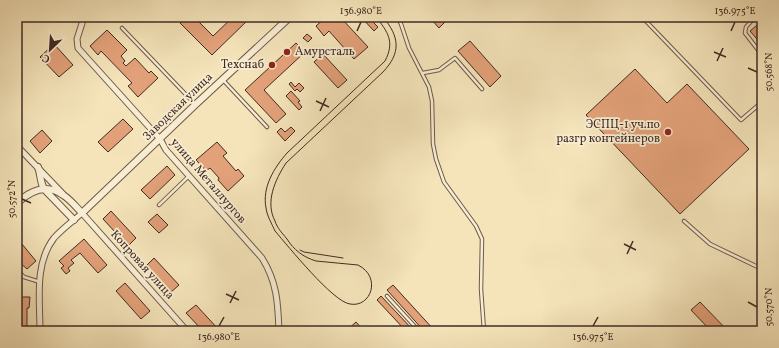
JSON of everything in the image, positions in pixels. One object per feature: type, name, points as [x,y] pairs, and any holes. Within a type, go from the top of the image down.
[{"type":"street","name":"улица Металлургов","points":[[84,17],[77,39],[78,48],[160,139],[166,150],[262,258],[270,270],[277,296],[278,331]]},
{"type":"street","name":"Заводская улица","points":[[82,213],[290,17]]},
{"type":"street","points":[[17,146],[82,213],[55,237],[47,250],[40,269],[40,331]]},
{"type":"street","points":[[38,167],[42,176],[42,185],[44,189],[74,220]]},
{"type":"street","points":[[17,203],[28,194],[38,189],[59,192],[65,196]]},
{"type":"street","points":[[28,194],[37,193],[52,197]]},
{"type":"street","name":"Копровая улица","points":[[82,213],[187,331]]},
{"type":"lane","points":[[397,17],[401,24],[409,48],[429,87],[432,101],[433,144],[436,159],[444,182],[476,226],[482,239],[481,289],[484,331]]},
{"type":"lane","points":[[642,17],[741,120],[762,102]]},
{"type":"lane","points":[[755,17],[746,27],[745,33],[762,55]]},
{"type":"lane","points":[[122,28],[196,105]]},
{"type":"lane","points":[[423,73],[439,70],[455,58],[482,89]]},
{"type":"lane","points":[[222,80],[267,127]]},
{"type":"lane","points":[[159,205],[189,175]]},
{"type":"lane","points":[[684,221],[710,244],[762,269]]},
{"type":"lane","points":[[17,270],[24,277],[40,282]]},
{"type":"lane","points":[[387,296],[419,331]]},
{"type":"lane","points":[[758,331],[762,328]]},
{"type":"building","points":[[187,17],[194,17],[213,36],[233,17],[251,17],[212,55],[180,23]]},
{"type":"building","points":[[326,17],[344,17],[342,19],[368,47],[354,59],[329,31],[324,36],[316,26]]},
{"type":"building","points":[[361,17],[368,17],[378,27],[374,31]]},
{"type":"building","points":[[429,17],[450,17],[439,28]]},
{"type":"building","points":[[762,21],[762,45],[750,31]]},
{"type":"building","points":[[107,30],[127,50],[121,56],[125,61],[123,63],[126,66],[135,58],[149,73],[151,71],[158,78],[138,97],[128,86],[132,83],[101,51],[98,55],[90,46]]},
{"type":"building","points":[[307,34],[312,38],[308,42],[303,38]]},
{"type":"building","points":[[470,41],[501,76],[490,87],[458,51]]},
{"type":"building","points":[[296,43],[305,52],[264,90],[286,114],[276,123],[245,90]]},
{"type":"building","points":[[54,44],[73,65],[59,77],[40,57]]},
{"type":"building","points":[[323,54],[347,80],[338,88],[314,62]]},
{"type":"building","name":"ЭСПЦ-1 уч.по разгр контейнеров","points":[[635,69],[667,103],[687,84],[749,149],[680,214],[586,115]]},
{"type":"building","points":[[291,82],[295,87],[299,83],[304,88],[300,92],[297,89],[295,91],[289,84]]},
{"type":"building","points":[[291,91],[300,101],[298,102],[302,107],[299,110],[286,96]]},
{"type":"building","points":[[123,119],[133,129],[108,152],[98,142]]},
{"type":"building","points":[[291,127],[295,131],[285,141],[277,132],[281,128],[285,132]]},
{"type":"building","points":[[42,130],[52,141],[40,153],[30,141]]},
{"type":"building","points":[[217,142],[227,153],[223,156],[236,171],[238,169],[244,176],[228,191],[210,168],[206,171],[196,160]]},
{"type":"building","points":[[167,166],[175,175],[150,199],[141,190]]},
{"type":"building","points":[[111,211],[136,238],[128,246],[103,219]]},
{"type":"building","points":[[157,214],[168,225],[159,233],[148,222]]},
{"type":"building","points":[[17,238],[36,261],[27,269],[17,260]]},
{"type":"building","points":[[84,239],[107,265],[98,273],[80,253],[71,260],[74,263],[68,268],[70,271],[66,274],[61,268],[64,266],[59,261]]},
{"type":"building","points":[[154,258],[179,285],[170,293],[146,266]]},
{"type":"building","points":[[125,283],[150,311],[141,319],[116,291]]},
{"type":"building","points":[[393,285],[435,331],[424,331],[387,290]]},
{"type":"building","points":[[381,296],[414,331],[406,331],[377,300]]},
{"type":"building","points":[[18,297],[30,297],[29,308],[27,308],[27,331],[17,331]]},
{"type":"building","points":[[700,302],[728,331],[711,331],[691,310]]},
{"type":"building","points":[[196,305],[220,331],[203,331],[186,313]]},
{"type":"building","points":[[356,322],[364,331],[346,331]]},
{"type":"tram line","points":[[376,17],[389,38],[390,48],[385,61],[287,153],[270,178],[267,185],[265,200],[268,217],[275,231],[322,284],[342,301],[350,304],[357,304],[368,297],[372,284],[370,277],[365,270],[358,265],[316,261],[299,253],[277,226],[272,214],[271,199],[275,184],[286,163],[389,65],[393,58],[396,45],[393,31],[383,17]]},
{"type":"tram line","points":[[300,250],[304,252],[343,258]]},
{"type":"place","name":"Амурсталь","points":[[287,52]]},
{"type":"place","name":"Техснаб","points":[[272,65]]},
{"type":"place","name":"ЭСПЦ-1 уч.по разгр контейнеров","points":[[668,132]]}]
